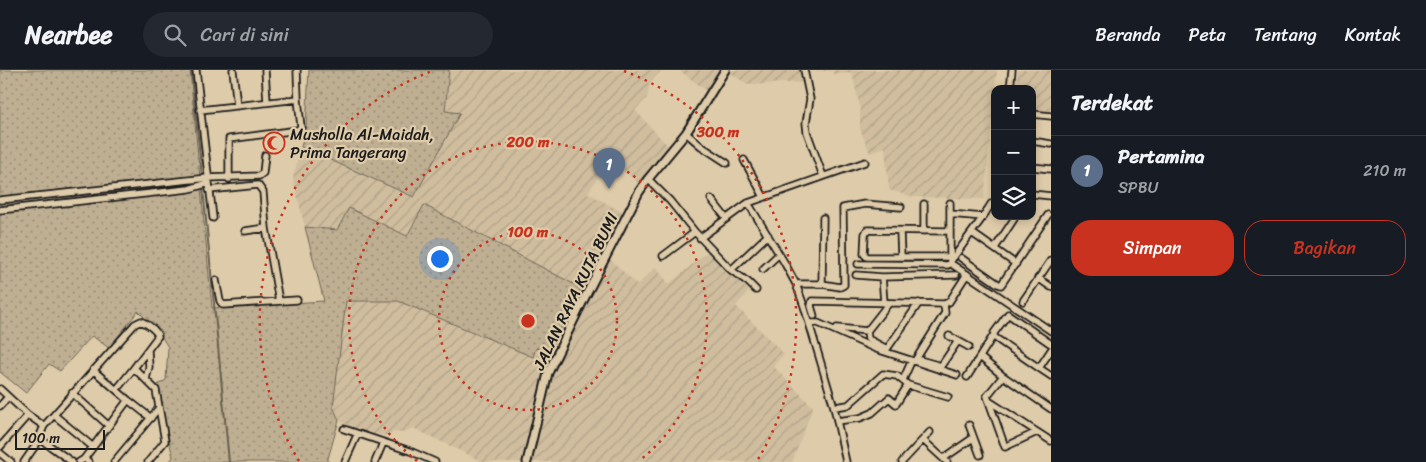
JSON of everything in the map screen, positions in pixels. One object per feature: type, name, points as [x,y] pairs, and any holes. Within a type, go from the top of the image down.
[{"type":"street","points":[[196,70],[213,218]]},
{"type":"street","points":[[233,70],[237,106]]},
{"type":"street","points":[[264,70],[267,102]]},
{"type":"street","points":[[229,178],[229,139],[298,130],[300,127],[297,70]]},
{"type":"street","name":"JALAN RAYA KUTA BUMI","points":[[528,462],[548,374],[585,297],[639,192],[686,132],[725,70]]},
{"type":"street","points":[[804,70],[810,99],[806,123],[807,132],[823,176]]},
{"type":"street","points":[[1010,85],[1012,70]]},
{"type":"street","points":[[200,110],[298,99]]},
{"type":"street","points":[[1036,114],[1051,116]]},
{"type":"street","points":[[686,132],[701,146],[726,163]]},
{"type":"street","points":[[1036,142],[1051,144]]},
{"type":"street","points":[[0,210],[189,189],[229,178],[259,176],[263,173],[265,156]]},
{"type":"street","points":[[744,160],[764,198]]},
{"type":"street","points":[[700,238],[748,204],[865,162]]},
{"type":"street","points":[[1036,167],[1051,169]]},
{"type":"street","points":[[648,179],[670,200],[700,238],[731,270],[756,290]]},
{"type":"street","points":[[0,200],[209,184],[258,185],[263,192],[266,228],[279,301]]},
{"type":"street","points":[[1036,194],[1051,196]]},
{"type":"street","points":[[711,199],[726,218]]},
{"type":"street","points":[[950,203],[950,260]]},
{"type":"street","points":[[748,204],[796,284],[810,323],[834,407],[846,462]]},
{"type":"street","points":[[796,284],[822,284],[840,287],[844,284],[843,208],[865,204],[901,206]]},
{"type":"street","points":[[924,204],[924,231]]},
{"type":"street","points":[[858,264],[948,265],[991,204]]},
{"type":"street","points":[[950,214],[983,217]]},
{"type":"street","points":[[961,258],[1000,285],[1048,215]]},
{"type":"street","points":[[822,284],[823,218]]},
{"type":"street","points":[[995,248],[1013,220]]},
{"type":"street","points":[[245,231],[266,228]]},
{"type":"street","points":[[949,230],[868,230],[865,232],[864,254],[867,257],[950,260],[967,274],[1051,331]]},
{"type":"street","points":[[900,231],[901,257]]},
{"type":"street","points":[[663,256],[695,232]]},
{"type":"street","points":[[972,233],[1016,264]]},
{"type":"street","points":[[731,270],[768,235]]},
{"type":"street","points":[[763,269],[778,254]]},
{"type":"street","points":[[1023,301],[1051,260]]},
{"type":"street","points":[[814,316],[811,306],[812,301],[944,304],[949,302],[967,274]]},
{"type":"street","points":[[856,275],[956,275]]},
{"type":"street","points":[[882,276],[886,303],[866,331],[868,340],[887,349],[889,348],[919,303]]},
{"type":"street","points":[[1038,278],[1051,287]]},
{"type":"street","points":[[216,280],[220,301],[223,305],[297,300]]},
{"type":"street","points":[[944,304],[945,313],[916,359],[942,366],[958,341]]},
{"type":"street","points":[[967,376],[1006,314],[1051,344]]},
{"type":"street","points":[[25,461],[40,439],[38,437],[44,426],[72,393],[138,322],[147,324],[157,333],[158,338],[117,389]]},
{"type":"street","points":[[810,323],[818,323],[876,349],[911,362],[957,375]]},
{"type":"street","points":[[837,328],[866,331]]},
{"type":"street","points":[[949,336],[969,347]]},
{"type":"street","points":[[993,336],[1051,376]]},
{"type":"street","points":[[146,379],[149,367],[148,350]]},
{"type":"street","points":[[1039,368],[1051,350]]},
{"type":"street","points":[[980,357],[1003,376],[1051,409]]},
{"type":"street","points":[[903,380],[911,362]]},
{"type":"street","points":[[134,368],[156,390],[165,441],[148,462]]},
{"type":"street","points":[[93,370],[151,418]]},
{"type":"street","points":[[834,407],[848,405],[883,374],[897,376],[908,385],[948,397]]},
{"type":"street","points":[[1003,376],[987,396],[1005,447],[1036,432]]},
{"type":"street","points":[[837,421],[856,419],[872,413],[888,399],[896,404],[908,385]]},
{"type":"street","points":[[0,390],[44,426]]},
{"type":"street","points":[[72,393],[109,426]]},
{"type":"street","points":[[0,406],[8,397]]},
{"type":"street","points":[[84,461],[128,400]]},
{"type":"street","points":[[989,401],[1051,441]]},
{"type":"street","points":[[114,462],[158,409]]},
{"type":"street","points":[[0,447],[28,414]]},
{"type":"street","points":[[54,415],[93,447]]},
{"type":"street","points":[[969,426],[980,455]]},
{"type":"street","points":[[344,429],[357,435],[416,453],[435,462]]},
{"type":"street","points":[[906,461],[930,432]]},
{"type":"street","points":[[345,462],[357,435]]},
{"type":"street","points":[[923,440],[946,460],[973,438]]},
{"type":"street","points":[[40,439],[72,462]]},
{"type":"street","points":[[374,462],[383,443]]},
{"type":"street","points":[[0,453],[11,462]]},
{"type":"shaded area","points":[[0,70],[190,70],[212,308],[324,301],[305,227],[337,230],[349,208],[407,236],[424,205],[581,288],[549,352],[536,348],[533,357],[398,301],[346,301],[333,407],[339,420],[327,462],[169,462],[173,457],[156,386],[166,380],[168,347],[158,331],[138,311],[109,348],[92,336],[60,371],[49,364],[26,393],[0,372]]},
{"type":"shaded area","points":[[309,70],[449,70],[445,111],[460,113],[414,197],[301,147],[306,127]]},
{"type":"shaded area","points":[[449,70],[662,70],[650,82],[647,98],[635,110],[669,147],[638,183],[610,158],[588,193],[624,213],[603,252],[637,285],[656,267],[669,284],[710,250],[749,291],[736,306],[784,354],[773,366],[813,407],[793,462],[483,462],[413,428],[404,433],[393,432],[390,436],[357,432],[339,420],[333,407],[346,301],[398,301],[532,356],[536,348],[549,352],[424,206],[407,236],[349,208],[337,230],[305,227],[293,179],[301,147],[414,196],[459,113],[445,111]]},
{"type":"shaded area","points":[[679,70],[722,70],[708,92]]},
{"type":"shaded area","points":[[726,70],[997,70],[995,85],[991,85],[991,130],[984,199],[913,197],[889,190],[885,147],[870,153],[860,129],[860,108],[852,73],[833,74],[833,71],[805,71],[806,82],[748,85]]},
{"type":"shaded area","points":[[1018,70],[1051,70],[1051,113],[1036,111],[1036,85],[1016,85]]},
{"type":"waterway","points":[[191,70],[202,176]]},
{"type":"waterway","points":[[203,188],[229,462]]},
{"type":"place","name":"Musholla Al-Maidah, Prima Tangerang","points":[[274,143]]},
{"type":"place","name":"Pertamina","points":[[609,189]]}]
